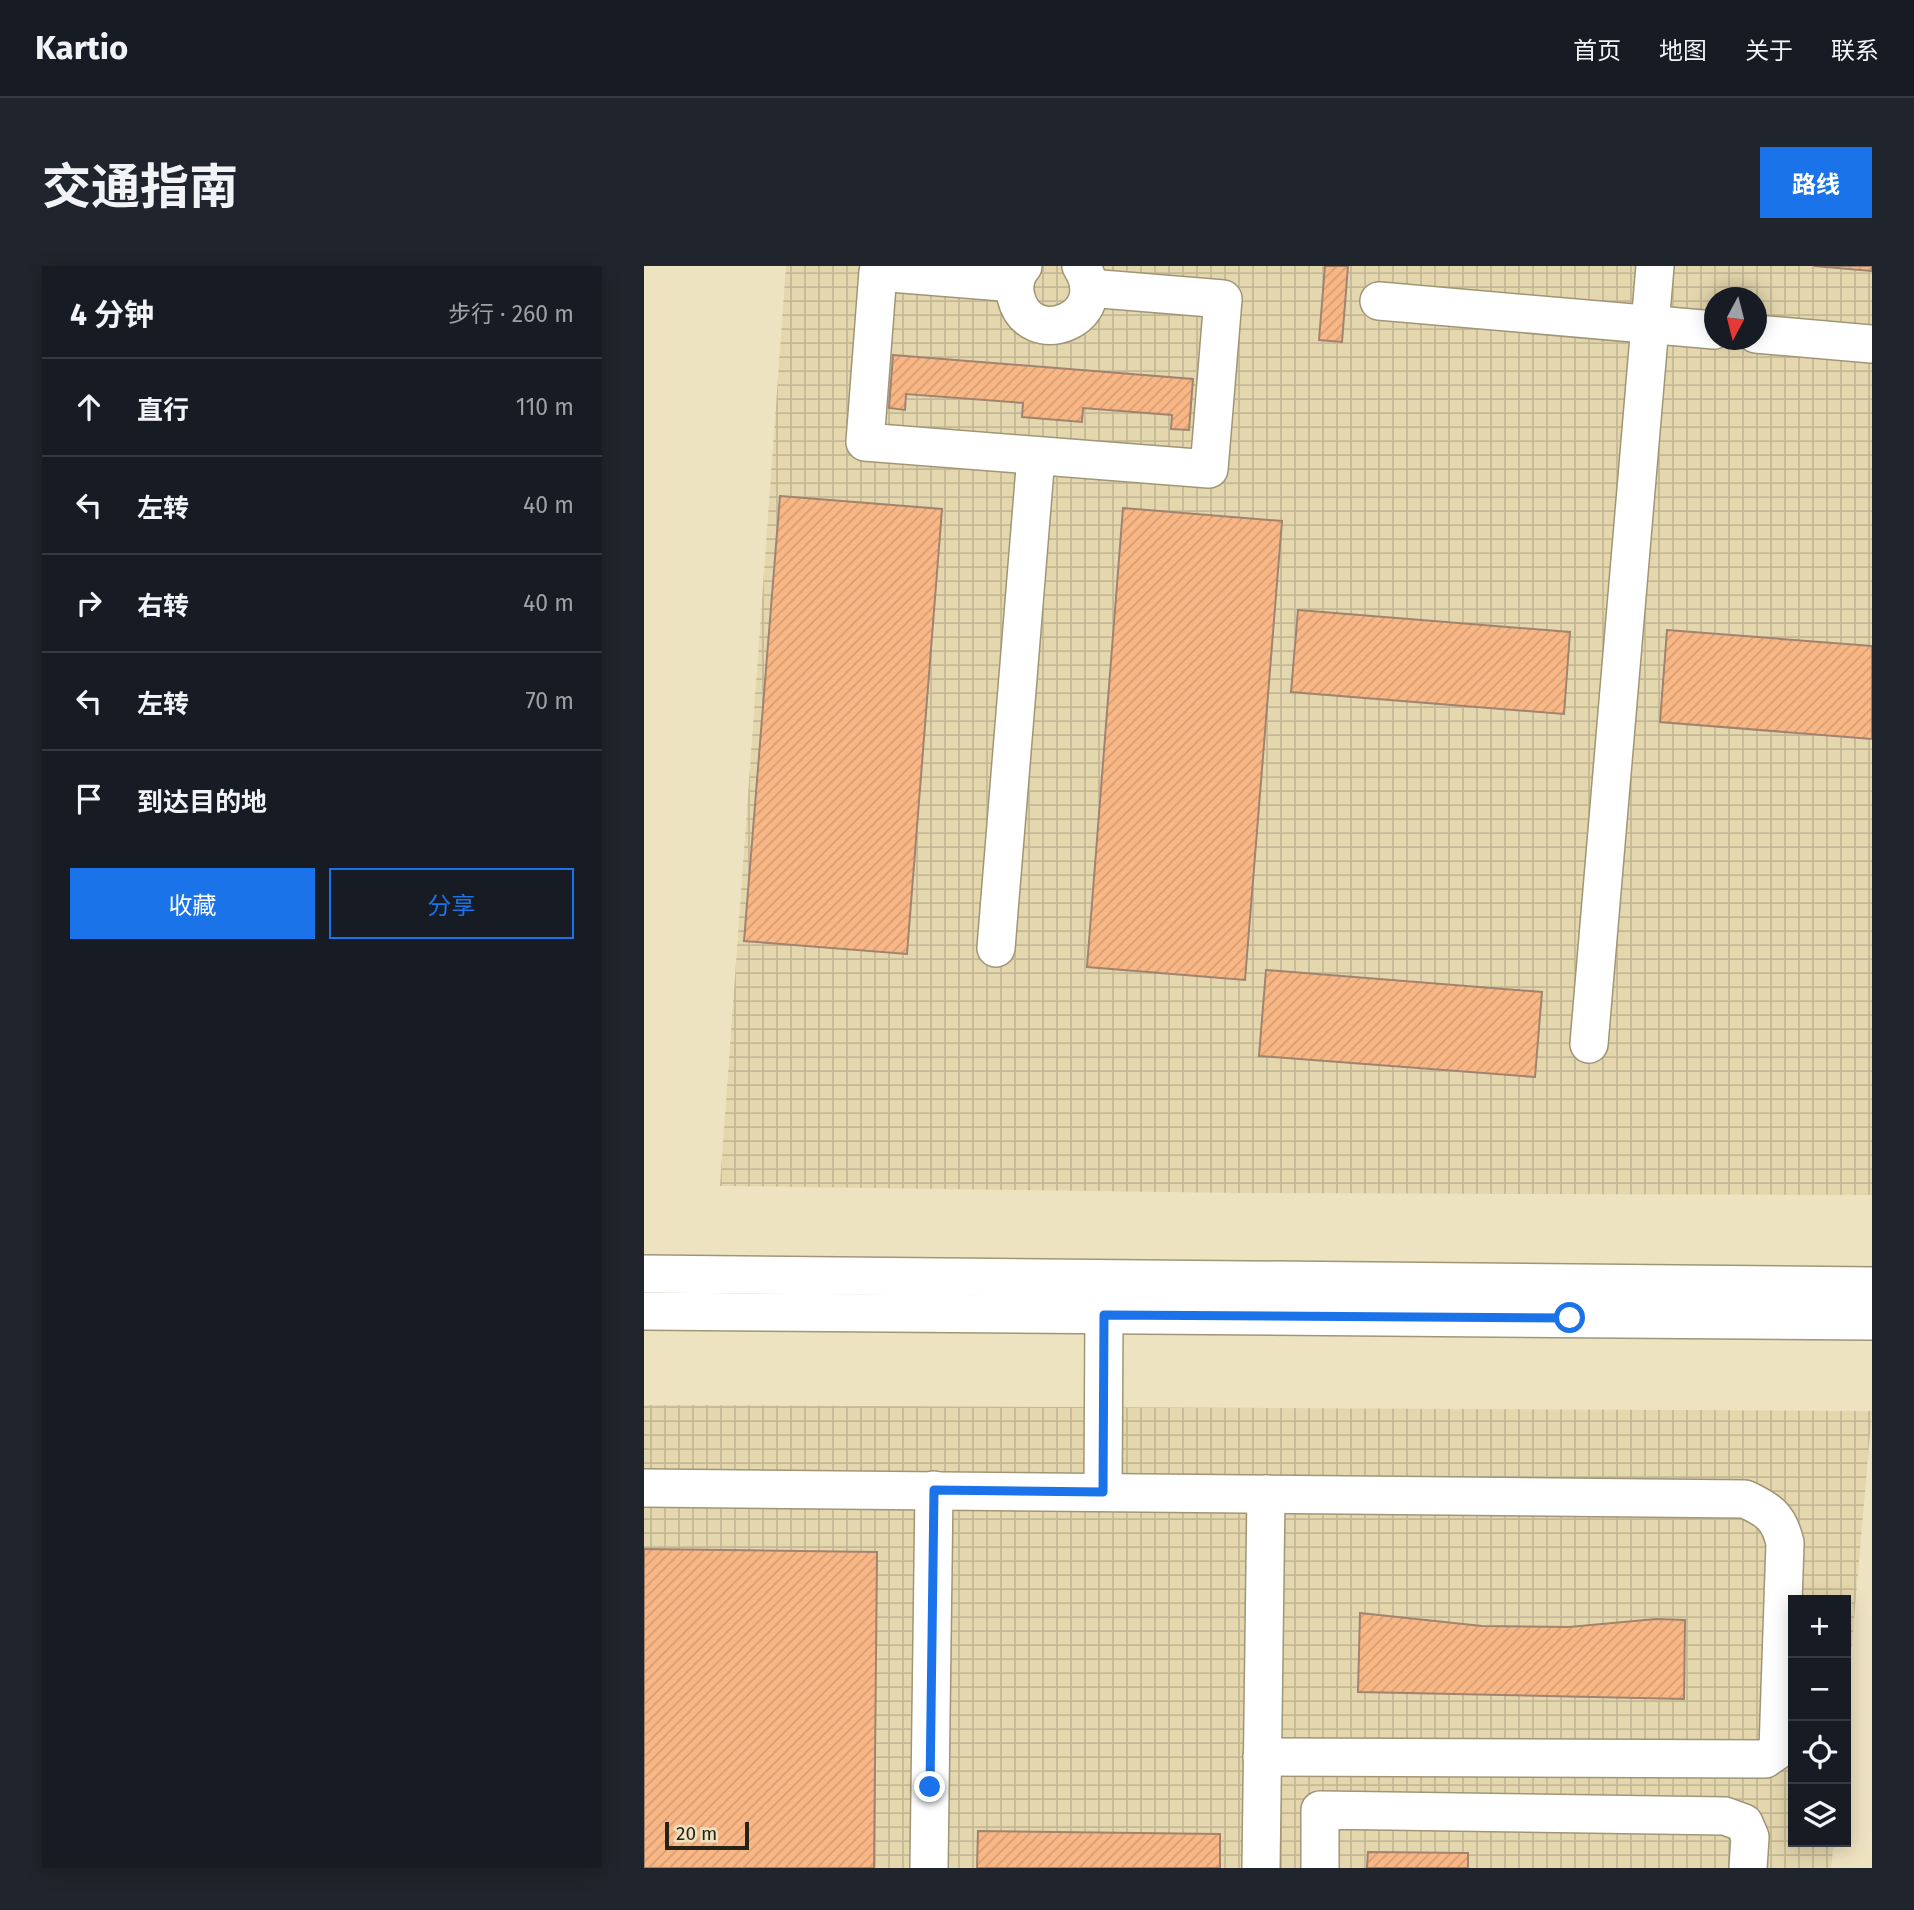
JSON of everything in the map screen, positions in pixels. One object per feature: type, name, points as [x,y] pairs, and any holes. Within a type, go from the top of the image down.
[{"type":"street","points":[[1589,1044],[1655,266]]},
{"type":"street","points":[[878,272],[1019,274],[1019,307],[1028,317],[1051,326],[1073,319],[1082,311],[1085,277],[1223,299],[1209,470],[865,442],[878,272]]},
{"type":"street","points":[[1379,302],[1704,329]]},
{"type":"street","points":[[1767,335],[1872,344]]},
{"type":"street","points":[[996,948],[1035,456]]},
{"type":"street","points":[[644,1274],[1872,1286]]},
{"type":"street","points":[[644,1311],[1872,1321]]},
{"type":"street","points":[[1103,1492],[1104,1315]]},
{"type":"street","points":[[644,1488],[1745,1499],[1771,1510],[1781,1524],[1785,1543],[1778,1750],[1765,1759],[1262,1757]]},
{"type":"street","points":[[929,1868],[934,1490]]},
{"type":"street","points":[[1261,1868],[1266,1494]]},
{"type":"street","points":[[1320,1868],[1320,1810],[1725,1816],[1744,1823],[1750,1837],[1748,1868]]},
{"type":"shaded area","points":[[786,266],[1872,266],[1872,1195],[1240,1193],[720,1186]]},
{"type":"shaded area","points":[[644,1405],[1872,1411],[1851,1653],[1851,1595],[1788,1595],[1788,1847],[1833,1847],[1831,1868],[644,1868]]},
{"type":"building","points":[[1325,266],[1348,266],[1342,342],[1319,340]]},
{"type":"building","points":[[1814,266],[1872,266],[1872,271]]},
{"type":"building","points":[[893,355],[1193,379],[1189,430],[1171,429],[1172,415],[1083,408],[1082,422],[1022,417],[1023,403],[906,394],[905,410],[889,408]]},
{"type":"building","points":[[780,496],[942,509],[907,954],[744,941]]},
{"type":"building","points":[[1123,508],[1282,521],[1245,980],[1087,967]]},
{"type":"building","points":[[1298,610],[1570,632],[1564,714],[1291,692]]},
{"type":"building","points":[[1667,630],[1872,646],[1872,739],[1660,722]]},
{"type":"building","points":[[1266,970],[1542,992],[1535,1077],[1259,1056]]},
{"type":"building","points":[[644,1549],[877,1552],[874,1868],[644,1868]]},
{"type":"building","points":[[1360,1613],[1482,1626],[1569,1627],[1656,1619],[1685,1620],[1684,1699],[1358,1692]]},
{"type":"building","points":[[978,1831],[1220,1834],[1220,1868],[977,1868]]},
{"type":"building","points":[[1368,1852],[1468,1853],[1468,1868],[1367,1868]]},
{"type":"route","points":[[930,1787],[934,1490],[1103,1492],[1104,1315],[1570,1318]]}]
